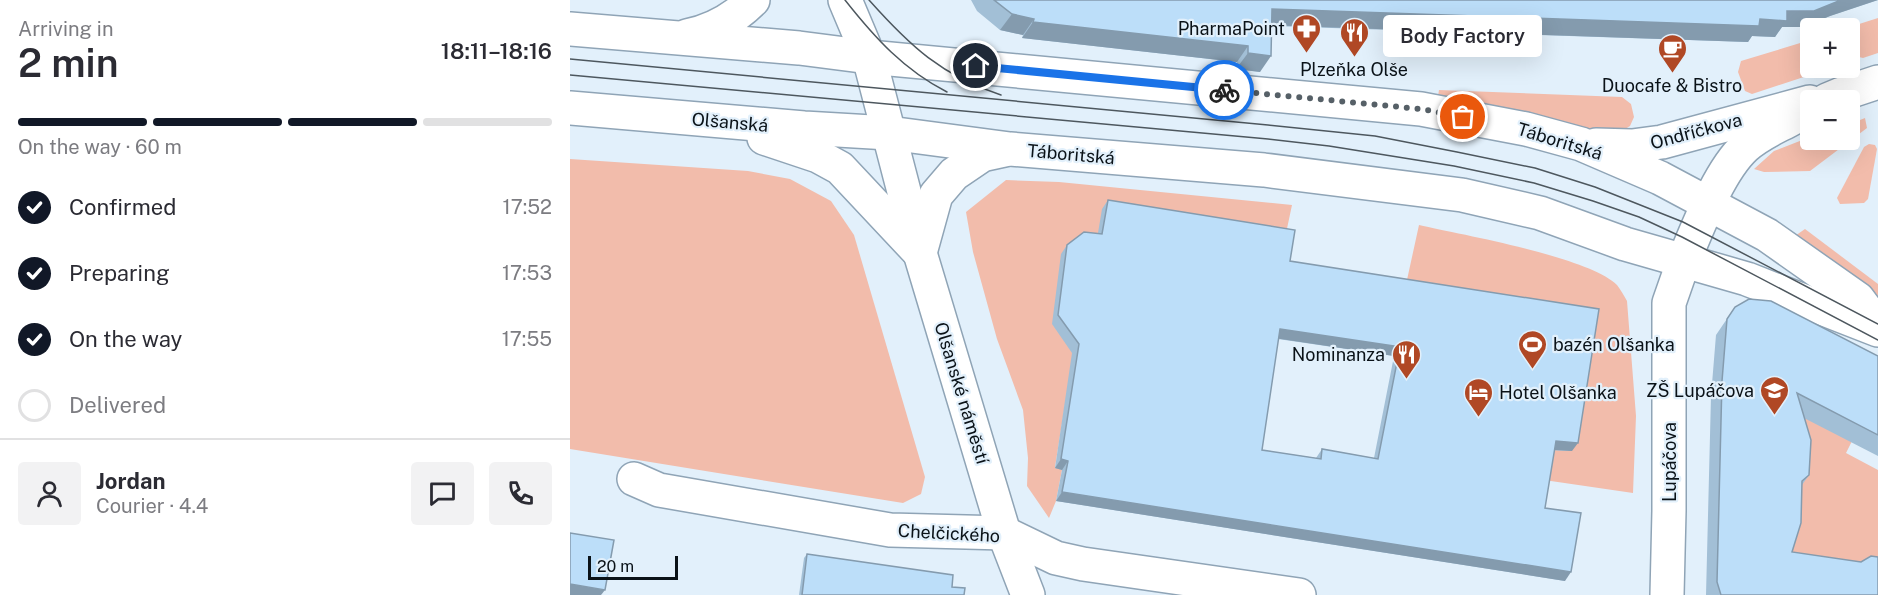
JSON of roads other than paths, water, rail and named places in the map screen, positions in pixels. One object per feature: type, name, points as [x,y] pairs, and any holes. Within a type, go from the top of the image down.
[{"type":"street","points":[[680,38],[715,27],[731,18],[753,0]]},
{"type":"street","name":"Olšanské náměstí","points":[[845,0],[869,57],[920,253],[1004,533],[1028,595]]},
{"type":"street","points":[[570,29],[800,48],[869,57]]},
{"type":"street","name":"Táboritská","points":[[869,57],[1421,109],[1526,129],[1581,144],[1660,178],[1774,240],[1858,299],[1878,326]]},
{"type":"street","name":"Ondříčkova","points":[[1854,90],[1878,82]]},
{"type":"street","name":"Ondříčkova","points":[[1581,144],[1632,146],[1662,142],[1800,106]]},
{"type":"street","name":"Olšanská","points":[[570,108],[889,133]]},
{"type":"street","name":"Ondříčkova","points":[[1684,260],[1726,171],[1745,146],[1800,113]]},
{"type":"street","name":"Olšanské náměstí","points":[[707,119],[818,156],[840,168],[920,253]]},
{"type":"street","name":"Táboritská","points":[[889,133],[1010,149],[1264,170],[1462,195],[1540,213],[1626,244],[1747,279],[1878,330]]},
{"type":"street","points":[[920,253],[936,195],[954,174],[982,155],[1010,149]]},
{"type":"street","name":"Lupáčova","points":[[1667,595],[1669,303],[1684,260]]},
{"type":"street","name":"Chelčického","points":[[634,479],[660,490],[890,530],[1004,533],[1056,558],[1083,564],[1299,595]]},
{"type":"tram line","points":[[845,0],[891,52],[917,74],[947,92]]},
{"type":"tram line","points":[[869,0],[928,58],[961,79],[1001,95]]},
{"type":"tram line","points":[[570,59],[1375,136],[1457,152],[1535,168],[1595,187],[1683,222],[1878,324]]},
{"type":"tram line","points":[[570,75],[1268,139],[1329,146],[1454,166],[1534,183],[1639,217],[1682,237],[1878,340]]},
{"type":"place","name":"PharmaPoint","points":[[1306,54]]},
{"type":"place","name":"Plzeňka Olše","points":[[1354,58]]},
{"type":"place","name":"Duocafe & Bistro","points":[[1672,74]]},
{"type":"place","name":"Body Factory","points":[[1463,117]]},
{"type":"place","name":"bazén Olšanka","points":[[1532,370]]},
{"type":"place","name":"Nominanza","points":[[1406,380]]},
{"type":"place","name":"ZŠ Lupáčova","points":[[1775,416]]},
{"type":"place","name":"Hotel Olšanka","points":[[1478,418]]}]
